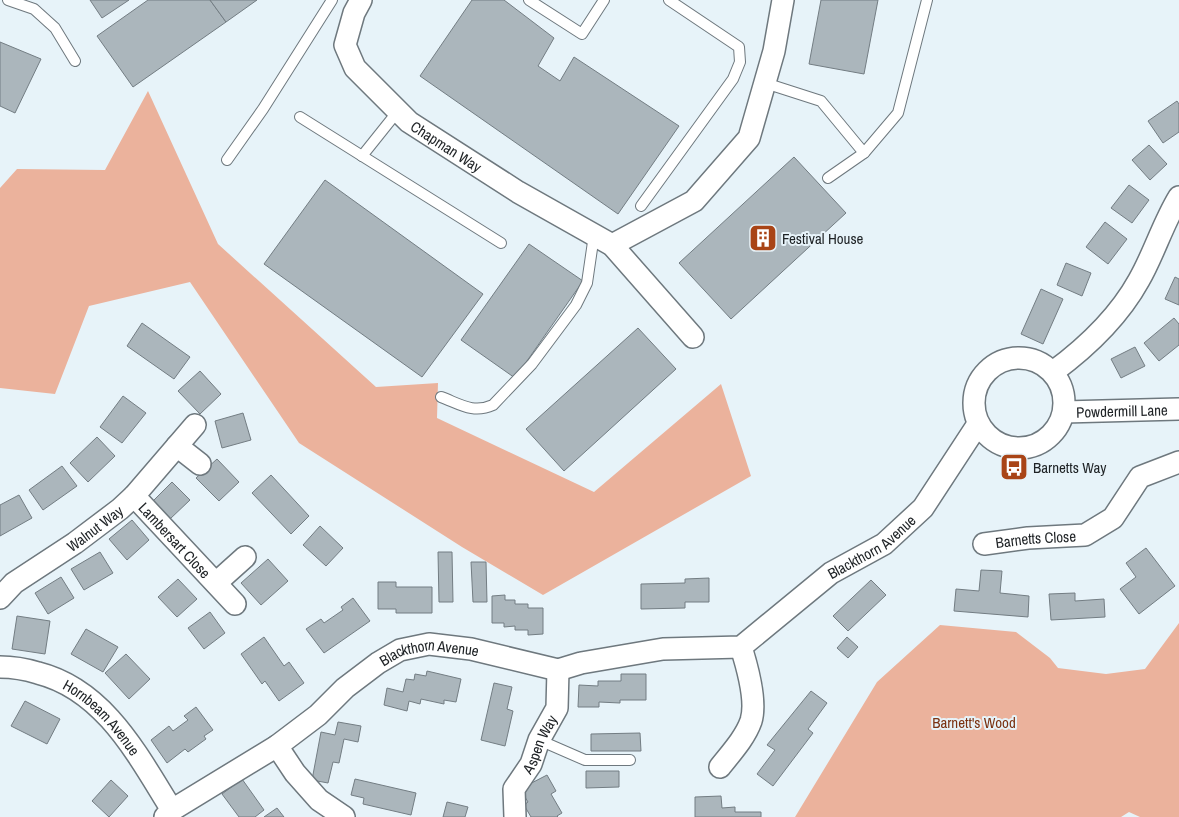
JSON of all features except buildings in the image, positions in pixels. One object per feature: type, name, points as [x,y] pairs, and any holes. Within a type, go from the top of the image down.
[{"type":"street","name":"Chapman Way","points":[[361,0],[354,13],[346,45],[355,68],[409,122],[518,192],[603,240],[693,337]]},
{"type":"street","points":[[603,240],[694,201],[749,138],[774,51],[784,0]]},
{"type":"street","points":[[978,424],[974,410],[974,395],[979,381],[988,369],[1001,361],[1015,358],[1030,359],[1044,365],[1053,372],[1080,352],[1103,330],[1139,282],[1179,197]]},
{"type":"street","name":"Powdermill Lane","points":[[978,424],[986,435],[998,444],[1011,448],[1025,449],[1039,444],[1050,437],[1059,425],[1064,412],[1061,386],[1053,372]]},
{"type":"street","name":"Powdermill Lane","points":[[1064,412],[1179,409]]},
{"type":"street","name":"Blackthorn Avenue","points":[[741,647],[832,573],[884,544],[923,508],[978,424]]},
{"type":"street","name":"Walnut Way","points":[[0,598],[14,583],[75,543],[120,509],[134,496],[195,425]]},
{"type":"street","points":[[177,446],[200,464]]},
{"type":"street","name":"Barnetts Close","points":[[984,544],[1028,538],[1085,535],[1113,518],[1140,477],[1179,462]]},
{"type":"street","name":"Lambersart Close","points":[[134,496],[235,604]]},
{"type":"street","name":"Lambersart Close","points":[[216,583],[245,557]]},
{"type":"street","name":"Blackthorn Avenue","points":[[168,813],[277,746],[318,715],[345,688],[378,663],[400,650],[429,644],[471,649],[558,670]]},
{"type":"street","points":[[558,670],[581,663],[663,649],[741,647],[749,674],[752,706],[751,720],[739,743],[720,767]]},
{"type":"street","name":"Hornbeam Avenue","points":[[0,667],[14,667],[47,675],[73,686],[98,706],[126,738],[168,813]]},
{"type":"street","name":"Aspen Way","points":[[515,817],[514,789],[531,764],[539,740],[557,708],[558,670]]},
{"type":"street","points":[[277,746],[295,773],[320,800],[344,817]]},
{"type":"lane","points":[[8,0],[34,9],[55,28],[75,61]]},
{"type":"lane","points":[[227,160],[263,109],[332,0]]},
{"type":"lane","points":[[529,0],[582,34],[604,0]]},
{"type":"lane","points":[[641,206],[733,80],[740,62],[739,47],[669,0]]},
{"type":"lane","points":[[828,178],[864,153],[898,113],[927,0]]},
{"type":"lane","points":[[765,83],[821,102],[864,153]]},
{"type":"lane","points":[[362,156],[398,111]]},
{"type":"lane","points":[[300,117],[501,243]]},
{"type":"lane","points":[[441,397],[479,410],[493,405],[532,364],[576,305],[587,283],[603,240]]},
{"type":"lane","points":[[539,740],[585,760],[630,760]]},
{"type":"green space","points":[[148,91],[218,244],[376,387],[438,383],[437,418],[594,492],[721,384],[751,476],[543,595],[462,547],[299,443],[190,282],[89,306],[55,394],[0,388],[0,188],[17,169],[105,170]]},
{"type":"green space","name":"Barnett's Wood","points":[[1179,623],[1179,817],[1140,817],[1129,812],[1121,817],[795,817],[877,682],[940,625],[1016,632],[1050,658],[1058,668],[1106,674],[1145,669]]},
{"type":"place","name":"Festival House","points":[[763,238]]},
{"type":"place","name":"Barnetts Way","points":[[1014,467]]}]
